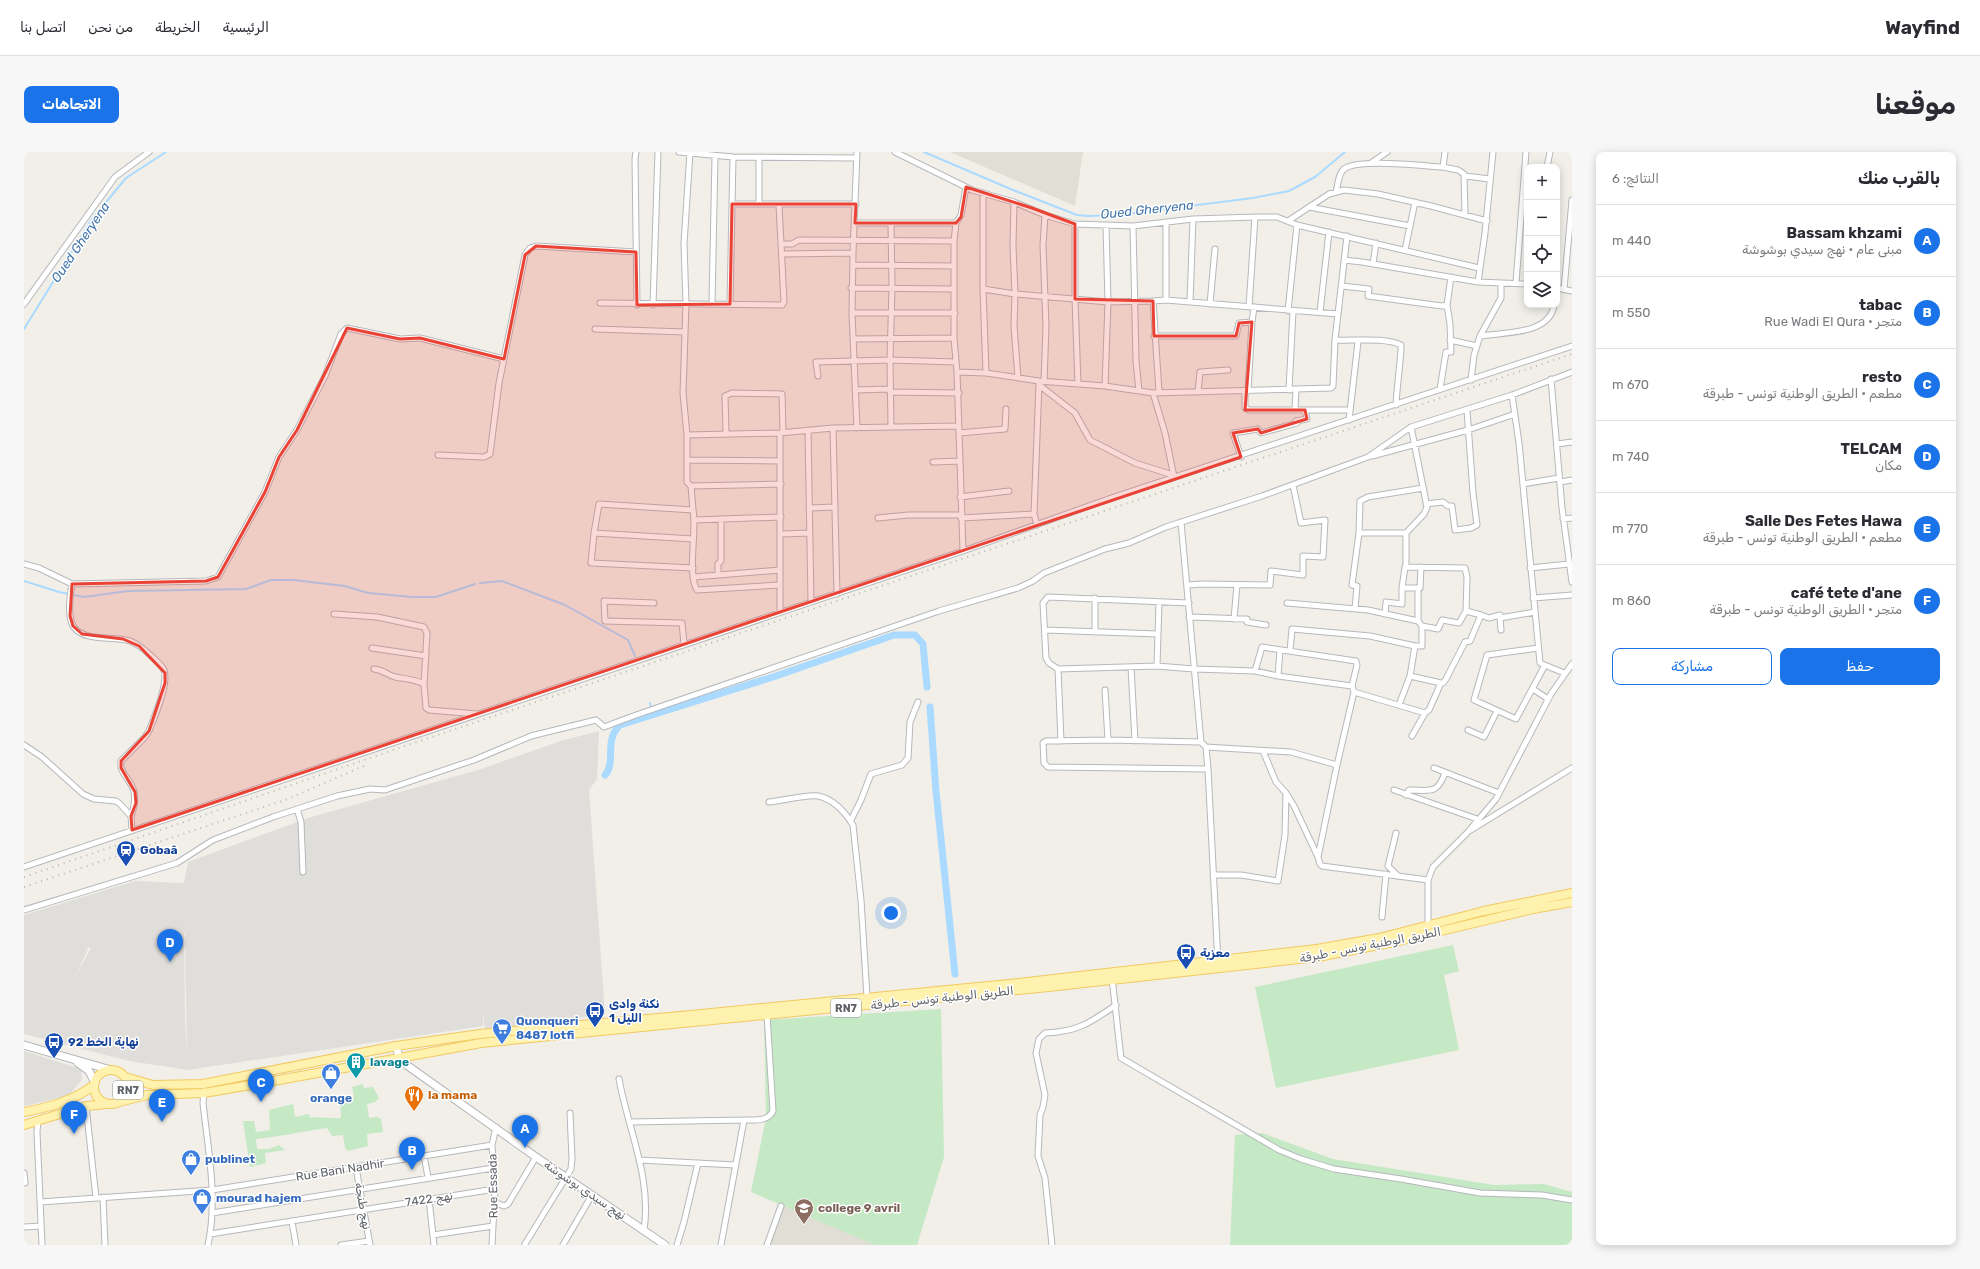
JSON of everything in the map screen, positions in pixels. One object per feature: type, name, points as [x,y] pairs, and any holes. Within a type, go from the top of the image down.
[{"type":"main road","name":"الطريق الوطنية تونس - طبرقة","points":[[1218,966],[1379,938],[1428,925],[1572,893]]},
{"type":"main road","name":"الطريق الوطنية تونس - طبرقة","points":[[119,1102],[147,1095],[204,1092],[481,1043],[868,997],[1318,957],[1572,902]]},
{"type":"main road","name":"الطريق الوطنية تونس - طبرقة","points":[[125,1077],[152,1085],[203,1084],[396,1046],[480,1034],[741,1013],[767,1015],[1048,987],[1112,976]]},
{"type":"main road","name":"RN7","points":[[24,1112],[67,1101],[79,1096],[94,1084],[101,1074],[111,1070],[121,1073],[127,1081],[128,1091],[119,1102],[86,1106],[24,1125]]},
{"type":"main road","name":"RN7","points":[[94,1084],[94,1090],[98,1099],[107,1104]]},
{"type":"street","points":[[24,304],[115,176],[149,152]]},
{"type":"street","points":[[653,305],[658,152]]},
{"type":"street","points":[[679,152],[732,158],[857,155],[853,253],[854,265],[851,288],[857,428]]},
{"type":"street","points":[[895,152],[966,187],[1014,202],[1045,215],[1076,224],[1133,226],[1193,219],[1277,217],[1297,226],[1330,232],[1480,268]]},
{"type":"street","points":[[1368,164],[1378,160],[1387,152]]},
{"type":"street","points":[[1443,167],[1445,152]]},
{"type":"street","points":[[1478,282],[1493,152]]},
{"type":"street","points":[[1516,283],[1526,152]]},
{"type":"street","points":[[1548,164],[1550,152]]},
{"type":"street","points":[[636,153],[637,305]]},
{"type":"street","points":[[690,153],[684,244],[686,304],[683,393],[687,435],[686,482],[692,486],[781,484]]},
{"type":"street","points":[[712,304],[715,156]]},
{"type":"street","points":[[730,304],[732,158]]},
{"type":"street","points":[[759,158],[759,204]]},
{"type":"street","points":[[1336,192],[1340,174],[1344,169],[1357,164],[1443,167],[1458,170],[1465,176],[1490,179]]},
{"type":"street","points":[[1464,214],[1465,176]]},
{"type":"street","points":[[963,551],[960,498],[959,393],[954,338],[954,241],[956,223],[961,215],[966,187]]},
{"type":"street","points":[[1288,221],[1336,192],[1344,190],[1415,202],[1486,221]]},
{"type":"street","points":[[984,193],[983,289],[986,373]]},
{"type":"street","points":[[1564,289],[1572,200]]},
{"type":"street","points":[[1014,202],[1014,326],[1018,378]]},
{"type":"street","points":[[1405,250],[1415,202]]},
{"type":"street","points":[[732,204],[856,204]]},
{"type":"street","points":[[600,304],[784,304],[779,205]]},
{"type":"street","points":[[1309,207],[1410,226]]},
{"type":"street","points":[[1037,525],[1034,514],[1045,297],[1043,245],[1045,215]]},
{"type":"street","points":[[1256,217],[1251,307],[1252,322],[1245,408],[1350,410]]},
{"type":"street","points":[[1190,302],[1193,219]]},
{"type":"street","points":[[1166,222],[1166,300]]},
{"type":"street","points":[[855,223],[956,223]]},
{"type":"street","points":[[890,224],[892,287],[890,338],[891,428]]},
{"type":"street","points":[[1076,224],[1075,299],[1078,384]]},
{"type":"street","points":[[1105,386],[1108,302],[1106,226]]},
{"type":"street","points":[[1133,226],[1136,303],[1136,361],[1139,391]]},
{"type":"street","points":[[1289,390],[1291,311],[1297,226]]},
{"type":"street","points":[[1320,312],[1330,232]]},
{"type":"street","points":[[957,372],[986,373],[1041,383],[1105,386],[1153,393],[1325,389],[1333,386],[1335,340],[1347,236]]},
{"type":"street","points":[[781,244],[792,244],[799,240],[854,239],[954,241]]},
{"type":"street","points":[[1372,264],[1376,243]]},
{"type":"street","points":[[438,455],[484,457],[490,454],[504,359],[525,255],[530,248],[536,246],[636,252]]},
{"type":"street","points":[[1210,304],[1215,249]]},
{"type":"street","points":[[782,254],[853,253]]},
{"type":"street","points":[[1344,260],[1478,282],[1524,284]]},
{"type":"street","points":[[854,265],[954,266]]},
{"type":"street","points":[[1440,389],[1446,352],[1451,352],[1450,324],[1447,305],[1451,277]]},
{"type":"street","points":[[1471,380],[1480,336],[1501,298],[1500,284]]},
{"type":"street","points":[[1342,286],[1368,289],[1368,296],[1434,306],[1447,305]]},
{"type":"street","points":[[851,288],[892,287],[954,289]]},
{"type":"street","points":[[1560,288],[1572,291]]},
{"type":"street","points":[[983,289],[1015,294],[1108,302],[1136,303],[1166,300],[1338,314]]},
{"type":"street","points":[[1153,301],[1154,336],[1159,392]]},
{"type":"street","points":[[1480,336],[1513,332],[1543,324],[1548,320],[1553,308]]},
{"type":"street","points":[[852,313],[955,314]]},
{"type":"street","points":[[1154,336],[1233,336],[1237,335],[1239,322],[1252,322]]},
{"type":"street","points":[[24,564],[39,568],[72,584],[206,581],[218,577],[265,492],[279,457],[297,430],[325,376],[342,334],[347,328],[400,339],[420,338],[504,359]]},
{"type":"street","points":[[595,329],[685,332]]},
{"type":"street","points":[[853,339],[954,338]]},
{"type":"street","points":[[1335,340],[1358,342],[1370,340],[1401,345],[1402,350],[1399,365],[1396,404]]},
{"type":"street","points":[[1450,340],[1477,346]]},
{"type":"street","points":[[1349,420],[1358,342]]},
{"type":"street","points":[[24,867],[684,644],[837,594],[1174,477],[1572,346]]},
{"type":"street","points":[[818,376],[816,362],[890,360],[956,362]]},
{"type":"street","points":[[1198,392],[1200,372],[1228,370]]},
{"type":"street","points":[[1368,457],[1411,427],[1512,395],[1572,372]]},
{"type":"street","points":[[1551,379],[1563,519],[1570,546],[1569,564],[1572,582]]},
{"type":"street","points":[[1041,383],[1075,412],[1090,440],[1136,463],[1174,477]]},
{"type":"street","points":[[855,390],[959,393]]},
{"type":"street","points":[[1295,410],[1296,390]]},
{"type":"street","points":[[726,433],[725,396],[732,393],[782,394],[780,461],[780,612]]},
{"type":"street","points":[[1153,393],[1165,433],[1174,477]]},
{"type":"street","points":[[1512,395],[1523,484],[1540,663],[1564,673]]},
{"type":"street","points":[[959,433],[1005,429],[1006,409]]},
{"type":"street","points":[[1241,456],[1233,433],[1258,430],[1261,433],[1297,423],[1296,421],[1306,419],[1306,410]]},
{"type":"street","points":[[1426,504],[1443,502],[1448,506],[1452,506],[1455,530],[1471,528],[1477,525],[1466,410]]},
{"type":"street","points":[[24,910],[177,863],[213,840],[297,809],[337,796],[370,789],[385,790],[474,760],[531,736],[564,727],[596,720],[604,727],[939,611],[1018,588],[1051,570],[1181,522],[1293,485],[1368,457],[1468,430],[1515,414]]},
{"type":"street","points":[[687,435],[781,433],[833,428],[959,426]]},
{"type":"street","points":[[1385,614],[1386,602],[1402,604],[1402,588],[1406,567],[1406,533],[1424,514],[1426,504],[1411,427]]},
{"type":"street","points":[[833,428],[837,594]]},
{"type":"street","points":[[808,430],[811,602]]},
{"type":"street","points":[[1557,444],[1572,442]]},
{"type":"street","points":[[687,460],[780,461]]},
{"type":"street","points":[[933,462],[960,461]]},
{"type":"street","points":[[1523,484],[1572,480]]},
{"type":"street","points":[[1187,586],[1203,584],[1270,585],[1271,571],[1303,575],[1303,556],[1323,557],[1325,520],[1302,523],[1293,485]]},
{"type":"street","points":[[692,486],[695,520],[693,539],[695,588],[700,591],[780,585]]},
{"type":"street","points":[[1355,609],[1357,586],[1352,586],[1359,534],[1360,501],[1368,497],[1423,488]]},
{"type":"street","points":[[960,498],[1009,491]]},
{"type":"street","points":[[693,510],[599,504],[591,563],[693,568]]},
{"type":"street","points":[[809,508],[835,507]]},
{"type":"street","points":[[878,518],[908,515],[961,516],[1034,514]]},
{"type":"street","points":[[695,520],[781,517]]},
{"type":"street","points":[[1563,519],[1572,518]]},
{"type":"street","points":[[718,575],[718,564],[721,561],[722,552],[721,519]]},
{"type":"street","points":[[1181,522],[1201,742],[1206,747],[1208,769],[1218,966]]},
{"type":"street","points":[[594,533],[693,539]]},
{"type":"street","points":[[781,534],[810,533]]},
{"type":"street","points":[[1359,534],[1406,533]]},
{"type":"street","points":[[1530,568],[1569,564]]},
{"type":"street","points":[[1406,567],[1465,568],[1467,577],[1466,611],[1459,623],[1442,620],[1438,629],[1422,626]]},
{"type":"street","points":[[1290,651],[1292,629],[1370,636],[1415,646],[1422,646],[1422,626],[1418,621],[1418,588],[1420,588],[1421,567]]},
{"type":"street","points":[[694,576],[780,570]]},
{"type":"street","points":[[72,584],[70,599],[71,619],[78,632],[90,636],[123,639],[134,643],[143,648],[162,666],[165,672],[165,683],[149,731],[121,761],[121,768],[131,782],[135,792],[136,803],[131,816],[132,830]]},
{"type":"street","points":[[1234,619],[1237,585]]},
{"type":"street","points":[[1402,588],[1418,588]]},
{"type":"street","points":[[1533,598],[1572,595]]},
{"type":"street","points":[[1189,603],[1048,597],[1043,603],[1046,658],[1049,663],[1058,669],[1157,666],[1255,671],[1278,676],[1352,686]]},
{"type":"street","points":[[1095,598],[1095,632]]},
{"type":"street","points":[[654,603],[604,601],[605,621],[682,623],[684,644]]},
{"type":"street","points":[[1157,666],[1159,602]]},
{"type":"street","points":[[1288,603],[1355,609],[1418,621]]},
{"type":"street","points":[[1466,611],[1481,614],[1488,618],[1500,615],[1501,630]]},
{"type":"street","points":[[1500,618],[1535,612]]},
{"type":"street","points":[[334,614],[378,617],[420,626],[427,633],[424,684],[425,705],[429,710],[480,714]]},
{"type":"street","points":[[1412,736],[1425,713],[1429,710],[1441,683],[1443,683],[1446,679],[1465,642],[1470,641],[1481,614]]},
{"type":"street","points":[[1190,617],[1247,619],[1246,622],[1266,625]]},
{"type":"street","points":[[1045,630],[1158,634]]},
{"type":"street","points":[[1399,704],[1410,676],[1415,646]]},
{"type":"street","points":[[1255,671],[1262,647],[1356,661],[1357,665],[1352,686],[1354,692],[1318,857]]},
{"type":"street","points":[[372,648],[426,656]]},
{"type":"street","points":[[1538,648],[1487,655],[1474,700],[1516,719],[1545,666]]},
{"type":"street","points":[[1278,676],[1280,650]]},
{"type":"street","points":[[1428,925],[1428,880],[1433,867],[1466,833],[1499,793],[1548,699],[1564,673],[1572,664]]},
{"type":"street","points":[[1131,667],[1134,741]]},
{"type":"street","points":[[374,669],[382,670],[396,677],[416,680],[424,684]]},
{"type":"street","points":[[1058,669],[1061,741]]},
{"type":"street","points":[[1410,676],[1441,683]]},
{"type":"street","points":[[1533,689],[1548,699]]},
{"type":"street","points":[[1105,690],[1108,740]]},
{"type":"street","points":[[1354,692],[1399,704],[1425,713]]},
{"type":"street","points":[[851,820],[871,774],[902,765],[908,758],[910,722],[918,702]]},
{"type":"street","points":[[1468,730],[1484,737],[1497,711]]},
{"type":"street","points":[[1201,742],[1108,740],[1044,742],[1044,763],[1047,766],[1208,769]]},
{"type":"street","points":[[24,745],[42,757],[83,794],[94,798],[116,802],[124,807],[131,816]]},
{"type":"street","points":[[1206,747],[1291,752],[1337,765]]},
{"type":"street","points":[[1262,751],[1276,782],[1286,793],[1322,866],[1428,880]]},
{"type":"street","points":[[1434,768],[1499,793]]},
{"type":"street","points":[[1466,833],[1572,768]]},
{"type":"street","points":[[1406,795],[1409,790],[1432,790],[1440,785],[1445,773]]},
{"type":"street","points":[[1394,790],[1477,819]]},
{"type":"street","points":[[1213,875],[1241,875],[1278,881],[1285,835],[1286,793]]},
{"type":"street","points":[[769,802],[818,795],[833,802],[851,820],[853,825],[861,900],[868,997]]},
{"type":"street","points":[[297,809],[301,822],[303,872]]},
{"type":"street","points":[[1396,833],[1388,866],[1398,876]]},
{"type":"street","points":[[1382,917],[1386,874]]},
{"type":"street","points":[[1112,976],[1116,1005],[1119,1054],[1121,1058],[1279,1150],[1301,1159],[1334,1169],[1480,1193],[1542,1195],[1572,1200]]},
{"type":"street","points":[[1052,1245],[1045,1178],[1038,1156],[1040,1115],[1045,1095],[1036,1052],[1039,1039],[1045,1033],[1074,1030],[1116,1005]]},
{"type":"street","points":[[630,1122],[744,1120],[766,1118],[773,1111],[767,1015]]},
{"type":"street","points":[[24,1045],[111,1070]]},
{"type":"street","points":[[396,1046],[399,1057]]},
{"type":"street","name":"نهج سيدي بوشوشة","points":[[399,1057],[414,1070],[496,1127],[536,1157],[665,1245]]},
{"type":"street","points":[[72,1059],[84,1067],[94,1084]]},
{"type":"street","points":[[619,1079],[646,1195],[644,1230]]},
{"type":"street","points":[[203,1084],[203,1103],[212,1190],[212,1213],[208,1245]]},
{"type":"street","points":[[86,1106],[96,1198]]},
{"type":"street","points":[[525,1244],[572,1164],[570,1113]]},
{"type":"street","points":[[721,1245],[744,1120]]},
{"type":"street","points":[[38,1121],[37,1132],[42,1245]]},
{"type":"street","name":"Rue Essada","points":[[492,1245],[495,1189],[492,1145],[496,1127]]},
{"type":"street","name":"Rue Bani Nadhir","points":[[40,1202],[212,1190],[492,1145]]},
{"type":"street","points":[[424,1156],[428,1177]]},
{"type":"street","points":[[494,1202],[504,1206],[508,1204],[536,1157]]},
{"type":"street","points":[[639,1160],[735,1165]]},
{"type":"street","points":[[677,1245],[698,1163]]},
{"type":"street","name":"نهج طنجة","points":[[356,1168],[370,1243]]},
{"type":"street","points":[[212,1213],[428,1177],[493,1168]]},
{"type":"street","points":[[24,1173],[25,1183]]},
{"type":"street","name":"نهج 7422","points":[[210,1234],[495,1189]]},
{"type":"street","points":[[563,1245],[592,1194]]},
{"type":"street","points":[[103,1197],[105,1245]]},
{"type":"street","points":[[429,1199],[434,1245]]},
{"type":"street","points":[[767,1245],[781,1206]]},
{"type":"street","points":[[292,1222],[296,1245]]},
{"type":"street","points":[[24,1227],[41,1226]]},
{"type":"street","points":[[433,1235],[493,1226]]},
{"type":"street","points":[[341,1245],[370,1243]]},
{"type":"highlighted area","points":[[966,187],[1032,208],[1075,224],[1075,299],[1153,301],[1154,336],[1236,336],[1239,323],[1252,322],[1245,410],[1305,410],[1307,419],[1297,423],[1261,433],[1258,429],[1233,433],[1241,457],[132,830],[131,816],[136,803],[135,792],[121,768],[121,761],[149,731],[165,683],[165,673],[139,646],[123,639],[82,634],[73,626],[70,616],[72,584],[206,581],[218,577],[265,492],[279,457],[297,430],[347,328],[400,339],[420,338],[504,359],[525,255],[536,246],[636,252],[637,305],[730,304],[732,204],[856,204],[855,223],[956,223],[961,217]]},
{"type":"shaded area","points":[[950,152],[1083,152],[1075,206]]},
{"type":"shaded area","points":[[599,731],[597,779],[589,790],[605,1014],[485,1031],[483,1012],[483,1026],[188,1070],[129,1061],[24,1034],[24,915],[135,881],[184,883],[188,862],[308,818],[478,770],[564,740]],"holes":[[[185,933],[187,1053],[185,1023]],[[84,947],[91,948],[74,979],[88,949]]]},
{"type":"shaded area","points":[[24,1051],[81,1069],[82,1080],[68,1096],[24,1106]]},
{"type":"shaded area","name":"college 9 avril","points":[[784,1204],[878,1245],[769,1245]]},
{"type":"green space","points":[[1453,945],[1459,971],[1444,975],[1459,1050],[1276,1088],[1255,987]]},
{"type":"green space","points":[[941,1009],[944,1157],[917,1245],[875,1245],[751,1192],[766,1118],[764,1020]]},
{"type":"green space","points":[[363,1084],[364,1088],[373,1087],[379,1098],[375,1102],[367,1104],[369,1118],[377,1117],[381,1119],[383,1132],[367,1134],[368,1146],[348,1151],[345,1148],[343,1135],[332,1136],[327,1128],[256,1139],[257,1149],[269,1149],[279,1145],[285,1150],[265,1153],[266,1163],[250,1167],[243,1121],[254,1121],[256,1132],[270,1130],[269,1110],[293,1104],[295,1117],[309,1114],[310,1118],[341,1118],[340,1100],[354,1097],[352,1087]]},
{"type":"green space","points":[[1262,1133],[1333,1159],[1494,1185],[1544,1184],[1572,1192],[1572,1245],[1230,1245],[1235,1135]]},
{"type":"waterway","name":"Oued Gheryena","points":[[24,329],[92,219],[126,178],[166,152]]},
{"type":"waterway","name":"Oued Gheryena","points":[[924,152],[1013,190],[1077,215],[1088,216],[1118,215],[1253,198],[1289,191],[1315,177],[1345,152]]},
{"type":"waterway","points":[[24,581],[59,592],[84,597],[128,591],[246,589],[271,580],[293,580],[345,586],[368,593],[412,597],[436,597],[475,584]]},
{"type":"waterway","points":[[480,583],[502,581],[565,605],[628,640],[635,656]]},
{"type":"waterway","points":[[605,775],[610,764],[612,738],[620,725],[776,676],[894,635],[915,635],[923,644],[927,687]]},
{"type":"waterway","points":[[650,703],[653,715]]},
{"type":"waterway","points":[[930,707],[936,791],[955,974]]},
{"type":"railway","points":[[24,877],[396,749],[1572,354]]},
{"type":"railway","points":[[24,887],[288,799],[368,764]]},
{"type":"place","name":"Gobaâ","points":[[126,867]]},
{"type":"place","name":"TELCAM","points":[[170,962]]},
{"type":"place","name":"معزية","points":[[1186,970]]},
{"type":"place","name":"نكنة وادى الليل 1","points":[[595,1028]]},
{"type":"place","name":"Quonqueri 8487 lotfi","points":[[502,1045]]},
{"type":"place","name":"نهاية الخط 92","points":[[54,1059]]},
{"type":"place","name":"lavage","points":[[356,1079]]},
{"type":"place","name":"orange","points":[[331,1090]]},
{"type":"place","name":"resto","points":[[261,1102]]},
{"type":"place","name":"la mama","points":[[414,1112]]},
{"type":"place","name":"Salle Des Fetes Hawa","points":[[162,1122]]},
{"type":"place","name":"café tete d'ane","points":[[74,1134]]},
{"type":"place","name":"Bassam khzami","points":[[525,1148]]},
{"type":"place","name":"tabac","points":[[412,1170]]},
{"type":"place","name":"publinet","points":[[191,1176]]},
{"type":"place","name":"mourad hajem","points":[[202,1215]]},
{"type":"place","name":"college 9 avril","points":[[804,1225]]}]
